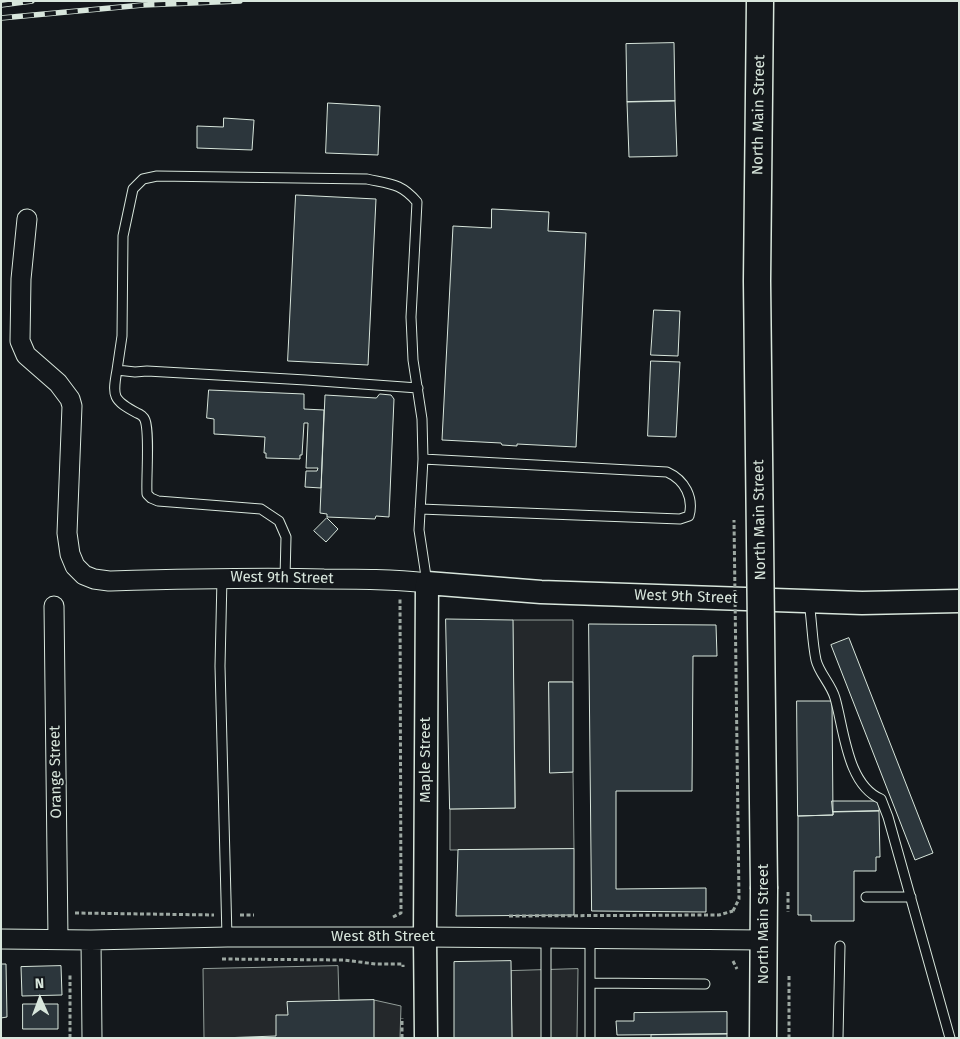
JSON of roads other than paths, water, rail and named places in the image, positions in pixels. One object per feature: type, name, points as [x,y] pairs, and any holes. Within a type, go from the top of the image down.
[{"type":"main road","name":"North Main Street","points":[[760,1],[758,291],[764,889],[763,1038]]},
{"type":"street","name":"West 9th Street","points":[[26,219],[21,279],[20,341],[26,355],[58,384],[70,399],[72,406],[67,533],[70,554],[75,566],[84,575],[94,579],[109,581],[222,578],[400,580],[542,592],[862,603],[959,601]]},
{"type":"street","name":"Maple Street","points":[[426,1038],[428,583]]},
{"type":"street","name":"Orange Street","points":[[54,606],[58,939]]},
{"type":"street","name":"West 8th Street","points":[[1,939],[227,938],[425,927],[546,938],[764,940]]},
{"type":"street","points":[[91,940],[92,1038]]},
{"type":"lane","points":[[285,578],[286,536],[279,521],[261,509],[158,500],[150,498],[147,494],[147,432],[145,419],[117,400],[115,392],[116,370],[122,336],[123,236],[133,189],[143,179],[157,176],[367,180],[401,187],[417,202],[411,317],[413,360],[422,419],[419,530],[428,583]]},
{"type":"lane","points":[[116,370],[418,388]]},
{"type":"lane","points":[[420,509],[680,519],[689,516],[691,510],[690,498],[686,489],[675,476],[667,472],[422,459]]},
{"type":"lane","points":[[222,578],[220,666],[227,938]]},
{"type":"lane","points":[[809,601],[816,662],[835,696],[848,756],[860,779],[873,796],[882,799],[950,1038]]},
{"type":"lane","points":[[866,897],[911,897]]},
{"type":"lane","points":[[546,938],[546,1038]]},
{"type":"lane","points":[[590,938],[590,1038]]},
{"type":"lane","points":[[838,1038],[840,946]]},
{"type":"lane","points":[[590,982],[704,984]]},
{"type":"railway","points":[[1,5],[32,1]]},
{"type":"railway","points":[[1,18],[143,5],[240,1]]}]
